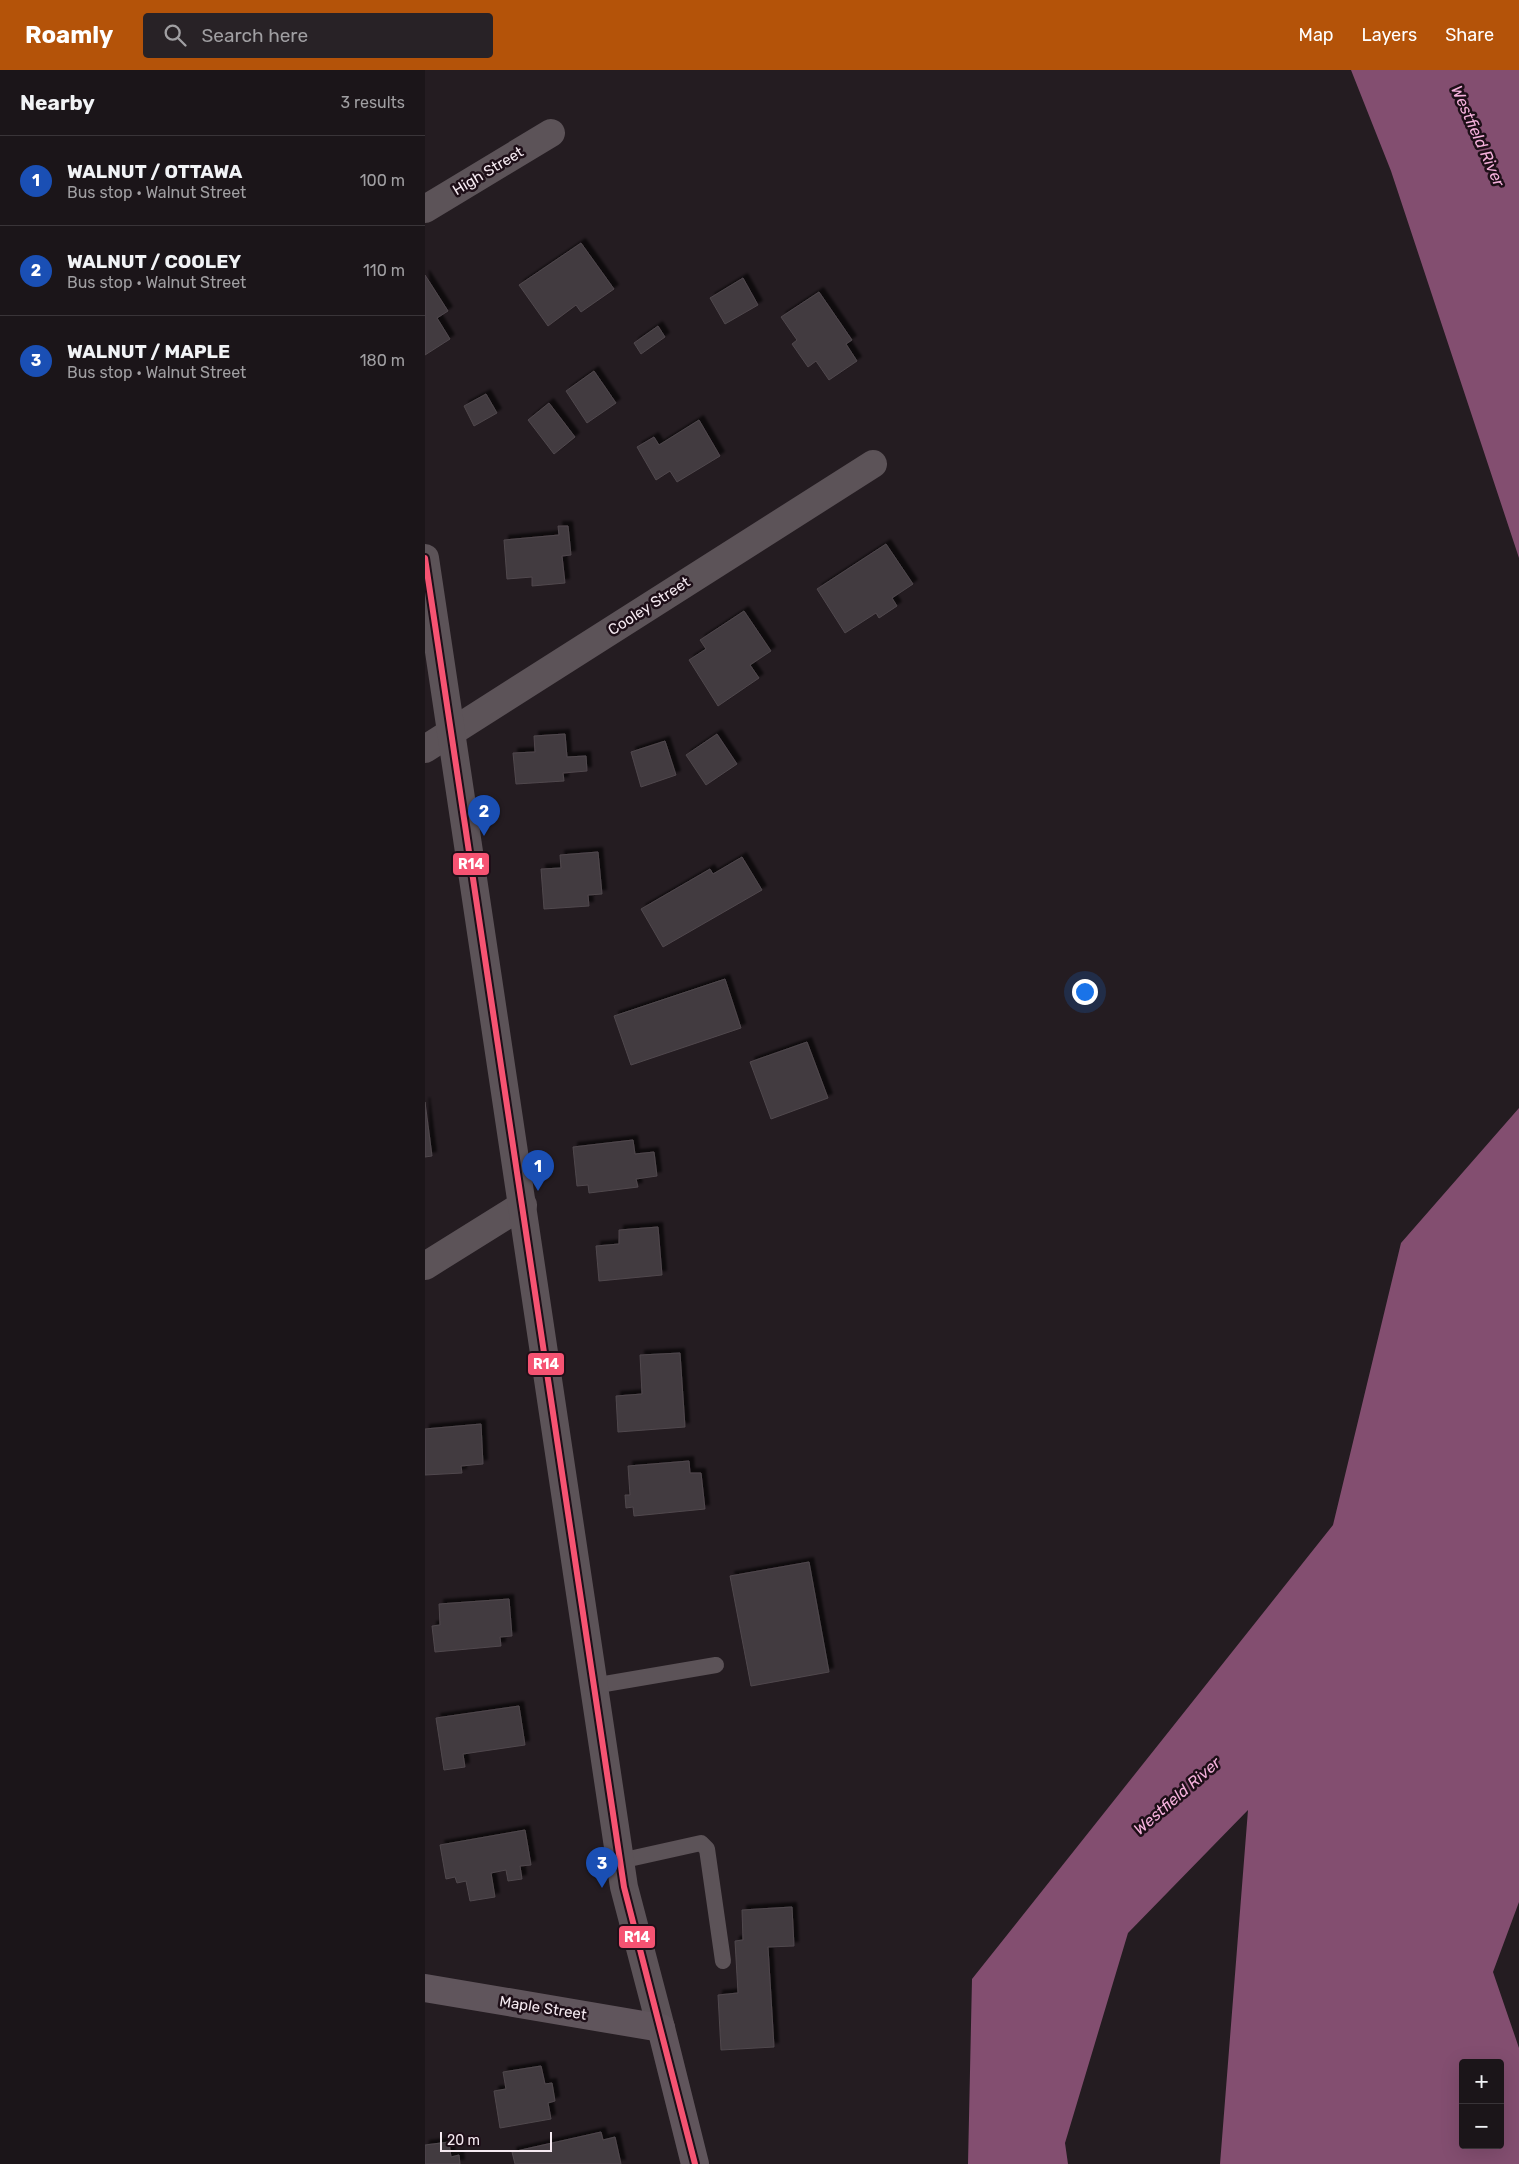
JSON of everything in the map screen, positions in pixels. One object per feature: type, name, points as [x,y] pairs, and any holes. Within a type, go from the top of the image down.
[{"type":"main road","name":"Maple Street","points":[[425,1988],[661,2028]]},
{"type":"main road","points":[[661,2028],[695,2164]]},
{"type":"street","name":"High Street","points":[[425,209],[551,133]]},
{"type":"street","name":"Cooley Street","points":[[425,749],[873,464]]},
{"type":"street","points":[[425,558],[624,1886],[661,2028]]},
{"type":"street","points":[[425,1266],[523,1205]]},
{"type":"lane","points":[[593,1686],[716,1665]]},
{"type":"lane","points":[[620,1861],[701,1842],[707,1849],[723,1961]]},
{"type":"water","name":"Westfield River","points":[[1351,70],[1519,70],[1519,558],[1391,171]]},
{"type":"water","name":"Westfield River","points":[[1519,1108],[1519,1902],[1493,1972],[1519,2048],[1519,2164],[1220,2164],[1248,1810],[1128,1933],[1065,2143],[1068,2164],[968,2164],[972,1979],[1333,1525],[1401,1243]]},
{"type":"building","points":[[581,243],[614,289],[581,312],[576,305],[548,326],[519,285]]},
{"type":"building","points":[[425,275],[448,311],[437,318],[450,339],[425,355]]},
{"type":"building","points":[[743,278],[758,305],[725,324],[710,298]]},
{"type":"building","points":[[819,292],[852,340],[846,344],[857,361],[829,380],[816,361],[808,367],[792,344],[797,340],[781,317]]},
{"type":"building","points":[[658,326],[665,337],[641,354],[634,343]]},
{"type":"building","points":[[594,371],[616,403],[587,423],[566,391]]},
{"type":"building","points":[[486,394],[497,413],[474,426],[464,406]]},
{"type":"building","points":[[549,403],[575,437],[554,454],[528,420]]},
{"type":"building","points":[[699,420],[720,456],[677,482],[670,471],[656,480],[637,447],[654,437],[659,445]]},
{"type":"building","points":[[558,526],[568,526],[571,555],[562,556],[565,583],[532,586],[532,577],[507,579],[504,540],[559,535]]},
{"type":"building","points":[[886,544],[913,584],[892,598],[897,606],[879,618],[876,613],[845,633],[817,589]]},
{"type":"building","points":[[744,611],[771,651],[750,665],[759,678],[718,706],[689,660],[706,649],[700,640]]},
{"type":"building","points":[[565,734],[567,757],[586,756],[587,771],[563,773],[564,781],[516,784],[513,753],[535,752],[534,736]]},
{"type":"building","points":[[717,734],[737,764],[706,785],[686,755]]},
{"type":"building","points":[[665,741],[676,775],[641,787],[631,752]]},
{"type":"building","points":[[598,852],[602,894],[588,895],[589,906],[544,909],[541,869],[561,868],[560,855]]},
{"type":"building","points":[[742,857],[762,890],[663,947],[641,909],[710,869],[713,874]]},
{"type":"building","points":[[725,979],[741,1028],[631,1065],[614,1016]]},
{"type":"building","points":[[807,1042],[828,1098],[771,1119],[750,1062]]},
{"type":"building","points":[[425,1102],[432,1156],[425,1157]]},
{"type":"building","points":[[633,1140],[635,1154],[654,1152],[657,1176],[636,1179],[638,1187],[589,1193],[588,1185],[577,1186],[573,1147]]},
{"type":"building","points":[[658,1227],[662,1275],[599,1281],[596,1246],[619,1244],[619,1230]]},
{"type":"building","points":[[680,1353],[685,1427],[618,1432],[616,1396],[642,1394],[640,1355]]},
{"type":"building","points":[[481,1424],[483,1464],[461,1466],[462,1473],[425,1475],[425,1429]]},
{"type":"building","points":[[689,1461],[690,1473],[701,1473],[705,1509],[634,1516],[633,1507],[626,1508],[625,1495],[630,1495],[628,1466]]},
{"type":"building","points":[[809,1562],[829,1672],[751,1686],[730,1576]]},
{"type":"building","points":[[509,1599],[512,1636],[500,1637],[501,1646],[435,1652],[432,1626],[440,1625],[439,1604]]},
{"type":"building","points":[[519,1706],[525,1745],[463,1754],[465,1767],[444,1770],[436,1718]]},
{"type":"building","points":[[525,1830],[531,1865],[520,1866],[522,1879],[508,1881],[506,1870],[491,1873],[495,1897],[470,1901],[466,1881],[457,1883],[455,1877],[446,1879],[440,1845]]},
{"type":"building","points":[[792,1907],[794,1946],[768,1947],[774,2047],[721,2050],[718,1995],[738,1993],[735,1941],[743,1940],[742,1910]]},
{"type":"building","points":[[541,2066],[545,2084],[552,2083],[555,2101],[548,2103],[551,2119],[500,2128],[494,2091],[506,2089],[503,2072]]},
{"type":"building","points":[[601,2132],[603,2140],[615,2137],[621,2164],[515,2164],[512,2152]]},
{"type":"building","points":[[449,2142],[451,2157],[459,2155],[460,2164],[425,2164],[425,2145]]},
{"type":"transit line","name":"R14","points":[[425,558],[624,1887],[695,2164]]},
{"type":"place","name":"WALNUT / COOLEY","points":[[484,836]]},
{"type":"place","name":"WALNUT / OTTAWA","points":[[538,1191]]},
{"type":"place","name":"WALNUT / MAPLE","points":[[602,1888]]}]
